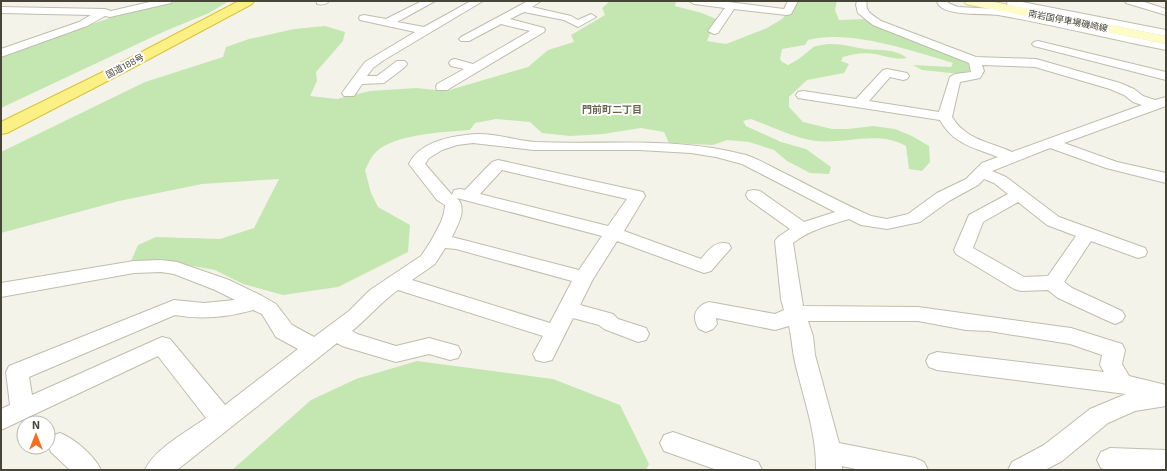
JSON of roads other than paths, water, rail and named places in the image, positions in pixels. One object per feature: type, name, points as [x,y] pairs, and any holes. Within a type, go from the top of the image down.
[{"type":"highway","name":"国道188号","points":[[1,129],[116,71],[248,1]]},
{"type":"main road","name":"南岩国停車場磯崎線","points":[[970,1],[1166,40]]},
{"type":"street","points":[[8,19],[48,1]]},
{"type":"street","points":[[51,23],[95,1]]},
{"type":"street","points":[[1,53],[83,24],[123,1]]},
{"type":"street","points":[[1,10],[105,12],[110,14],[167,1]]},
{"type":"street","points":[[387,23],[430,1]]},
{"type":"street","points":[[349,93],[369,65],[478,1]]},
{"type":"street","points":[[465,38],[536,1]]},
{"type":"street","points":[[694,1],[787,12],[793,1]]},
{"type":"street","points":[[862,1],[861,5],[863,13],[877,23],[974,61],[1036,63],[1115,86],[1129,92],[1138,99],[1161,103]]},
{"type":"street","points":[[942,1],[941,2],[944,6],[957,10],[997,12],[1036,32],[1166,76]]},
{"type":"street","points":[[1002,1],[1166,33]]},
{"type":"street","points":[[1130,1],[1166,12]]},
{"type":"street","points":[[714,32],[731,6]]},
{"type":"street","points":[[521,8],[567,18],[578,24],[591,17]]},
{"type":"street","points":[[364,18],[425,31]]},
{"type":"street","points":[[442,87],[540,30],[499,20]]},
{"type":"street","points":[[1,41],[38,28]]},
{"type":"street","points":[[1036,32],[1036,63]]},
{"type":"street","points":[[1036,32],[1166,47]]},
{"type":"street","points":[[358,80],[380,80],[406,61],[377,60]]},
{"type":"street","points":[[974,61],[978,71],[976,75],[959,77],[954,80],[945,117],[956,134],[964,139],[983,148],[1000,152],[1011,157]]},
{"type":"street","points":[[455,63],[475,68]]},
{"type":"street","points":[[860,103],[887,73],[903,76]]},
{"type":"street","points":[[803,95],[945,117]]},
{"type":"street","points":[[158,470],[181,450],[227,417],[336,332],[356,316],[377,295],[428,260],[440,242],[453,213],[453,203],[443,196],[417,164],[418,159],[423,154],[439,147],[465,139],[476,138],[531,146],[659,147],[693,148],[713,151],[744,160],[849,213],[868,220],[887,224],[914,218],[943,197],[972,182],[988,166],[1161,103]]},
{"type":"street","points":[[1049,144],[1112,164],[1166,178]]},
{"type":"street","points":[[469,196],[498,165],[637,196],[584,278],[544,354]]},
{"type":"street","points":[[982,172],[1000,180],[1053,221],[1138,252]]},
{"type":"street","points":[[443,196],[451,194],[469,196],[613,233],[704,267],[722,248]]},
{"type":"street","points":[[754,195],[803,230]]},
{"type":"street","points":[[1022,196],[1011,198],[975,219],[963,250],[1021,284],[1052,283],[1056,280],[1087,233]]},
{"type":"street","points":[[849,213],[803,230],[788,237],[784,241],[791,299],[802,336],[804,355],[829,461],[915,470]]},
{"type":"street","points":[[440,242],[456,243],[584,278]]},
{"type":"street","points":[[1,290],[134,267],[161,266],[177,268],[222,284],[269,309],[284,331],[315,348]]},
{"type":"street","points":[[397,280],[404,285],[555,332]]},
{"type":"street","points":[[1052,283],[1065,293],[1115,316]]},
{"type":"street","points":[[23,410],[17,372],[174,307],[186,310],[204,311],[247,305],[255,301]]},
{"type":"street","points":[[568,309],[606,319],[611,324],[638,334]]},
{"type":"street","points":[[706,324],[706,311],[709,309],[775,322],[780,322],[789,315],[796,313],[918,314],[966,322],[989,323],[1071,336],[1114,350],[1112,365],[1122,384]]},
{"type":"street","points":[[336,332],[350,340],[396,354],[429,346],[450,352]]},
{"type":"street","points":[[1,420],[162,345],[215,411],[227,417]]},
{"type":"street","points":[[937,361],[1122,384],[1156,391],[1166,396]]},
{"type":"street","points":[[1021,470],[1053,453],[1099,416],[1132,402],[1166,396]]},
{"type":"street","points":[[673,443],[749,470]]},
{"type":"street","points":[[60,444],[88,470]]},
{"type":"street","points":[[1117,470],[1110,460],[1166,462]]},
{"type":"district","name":"門前町二丁目","points":[[612,109]]}]
